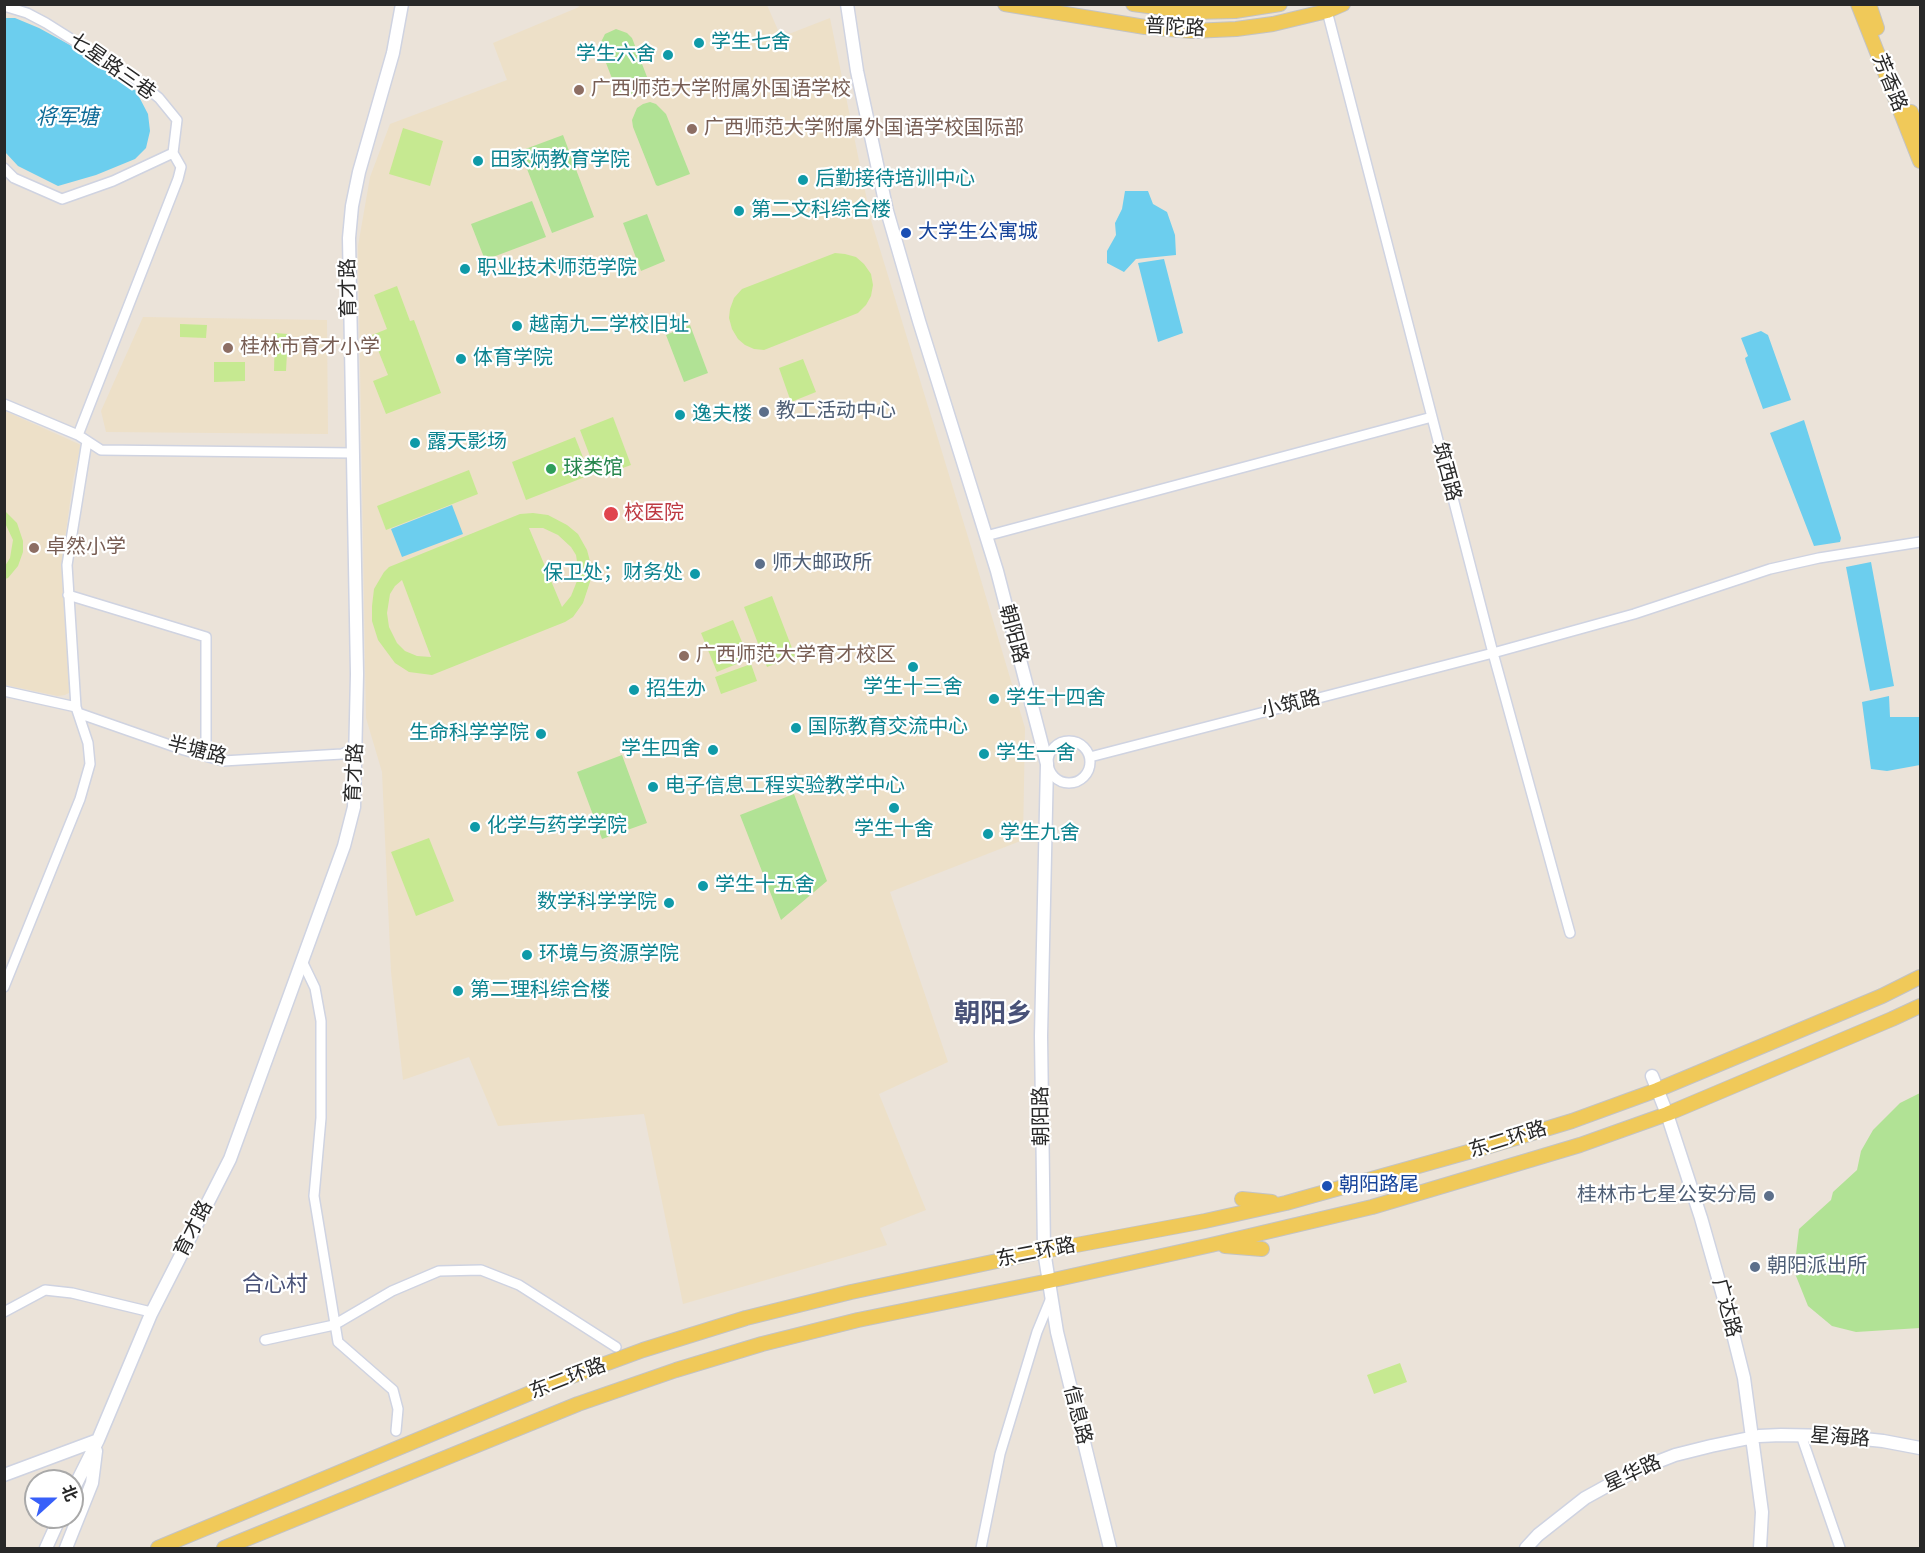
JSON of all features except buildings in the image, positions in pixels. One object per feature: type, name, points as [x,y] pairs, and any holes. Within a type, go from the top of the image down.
[{"type":"main road","name":"普陀路","points":[[1005,4],[1145,27],[1192,31],[1273,24],[1327,11],[1343,4]]},
{"type":"main road","name":"普陀路","points":[[1133,4],[1193,12],[1235,11],[1280,4]]},
{"type":"main road","name":"芳香路","points":[[1858,4],[1920,161]]},
{"type":"main road","name":"芳香路","points":[[1869,4],[1920,136]]},
{"type":"main road","name":"东二环路","points":[[158,1548],[564,1379],[643,1350],[767,1312],[1044,1251],[1205,1221],[1286,1203],[1486,1147],[1572,1121],[1657,1090],[1882,996],[1920,977]]},
{"type":"main road","name":"东二环路","points":[[224,1548],[578,1404],[676,1370],[762,1344],[858,1320],[1211,1245],[1405,1197],[1580,1145],[1667,1114],[1920,1006]]},
{"type":"main road","points":[[1242,1199],[1286,1203]]},
{"type":"main road","points":[[1211,1245],[1262,1249]]},
{"type":"street","name":"育才路","points":[[84,1469],[98,1440],[151,1312],[230,1159],[350,827],[354,807],[357,674],[349,238],[352,206],[359,172],[393,52],[402,4]]},
{"type":"street","name":"朝阳路","points":[[847,4],[857,71],[887,211],[986,536],[1047,764],[1041,1036],[1044,1251],[1049,1281]]},
{"type":"street","name":"七星路三巷","points":[[4,6],[29,9],[138,81],[159,98],[177,120],[173,153],[181,168],[178,179],[78,435]]},
{"type":"street","name":"筑西路","points":[[1327,11],[1493,653],[1569,933]]},
{"type":"street","points":[[4,168],[14,178],[62,200],[113,181],[173,153]]},
{"type":"street","points":[[4,404],[78,435],[101,450],[352,453]]},
{"type":"street","points":[[986,536],[1432,417]]},
{"type":"street","points":[[4,987],[80,799],[90,764],[88,743],[77,710],[67,565],[87,441]]},
{"type":"street","name":"小筑路","points":[[1089,757],[1493,653],[1634,614],[1770,569],[1819,558],[1920,542]]},
{"type":"street","points":[[68,595],[206,637],[206,756]]},
{"type":"street","name":"半塘路","points":[[4,691],[77,710],[184,750],[223,761],[342,754],[356,748]]},
{"type":"street","points":[[1069,740],[1082,745],[1089,757],[1088,771],[1084,777],[1072,784],[1058,781],[1049,771],[1047,764],[1050,750],[1062,741],[1069,740]]},
{"type":"street","points":[[302,961],[315,988],[321,1021],[321,1118],[314,1196],[334,1325],[338,1342],[393,1390],[399,1409],[396,1431]]},
{"type":"street","name":"广达路","points":[[1652,1076],[1701,1218],[1726,1306],[1743,1378],[1756,1437],[1762,1512],[1760,1548]]},
{"type":"street","points":[[265,1340],[334,1325],[392,1291],[439,1271],[481,1270],[519,1285],[616,1347]]},
{"type":"street","name":"信息路","points":[[1049,1281],[1057,1332],[1110,1548]]},
{"type":"street","points":[[4,1312],[45,1290],[72,1293],[151,1312]]},
{"type":"street","points":[[981,1548],[1000,1454],[1037,1332],[1051,1298]]},
{"type":"street","points":[[1801,1435],[1840,1548]]},
{"type":"street","name":"星海路","points":[[1756,1437],[1835,1436],[1920,1448]]},
{"type":"street","name":"星华路","points":[[1526,1548],[1538,1535],[1585,1498],[1634,1471],[1675,1455],[1756,1437]]},
{"type":"street","points":[[4,1475],[98,1440],[92,1483],[66,1548]]},
{"type":"street","points":[[46,1548],[55,1529]]},
{"type":"shaded area","name":"广西师范大学育才校区","points":[[578,5],[767,5],[781,37],[830,18],[871,220],[1025,728],[1023,840],[890,892],[948,1062],[879,1094],[926,1210],[880,1228],[887,1245],[683,1304],[644,1114],[498,1126],[469,1057],[403,1080],[391,972],[382,772],[366,718],[358,246],[370,177],[390,124],[507,80],[493,43],[579,7]]},
{"type":"shaded area","name":"桂林市育才小学","points":[[143,317],[327,320],[328,434],[106,432],[101,411]]},
{"type":"shaded area","name":"卓然小学","points":[[5,411],[81,445],[73,480],[62,561],[70,688],[69,693],[65,695],[58,696],[5,685]]},
{"type":"green space","points":[[616,29],[627,33],[632,38],[649,82],[645,90],[625,97],[618,94],[600,44],[605,34]]},
{"type":"green space","points":[[650,102],[656,104],[666,114],[690,174],[658,186],[632,120],[637,108]]},
{"type":"green space","points":[[403,128],[443,141],[430,186],[389,174]]},
{"type":"green space","points":[[563,135],[594,217],[552,233],[520,151]]},
{"type":"green space","points":[[532,201],[546,237],[485,260],[471,224]]},
{"type":"green space","points":[[647,214],[665,261],[641,271],[623,223]]},
{"type":"green space","points":[[835,253],[856,257],[871,274],[873,285],[871,296],[858,313],[764,350],[754,349],[738,339],[729,318],[734,298],[742,289]]},
{"type":"green space","points":[[397,286],[410,321],[414,320],[441,393],[386,414],[373,381],[388,375],[372,335],[387,329],[374,295]]},
{"type":"green space","points":[[180,324],[207,325],[206,338],[180,337]]},
{"type":"green space","points":[[690,325],[708,373],[684,382],[666,335]]},
{"type":"green space","points":[[275,333],[288,334],[286,371],[274,371]]},
{"type":"green space","points":[[803,359],[816,392],[791,402],[779,368]]},
{"type":"green space","points":[[214,362],[245,362],[245,381],[214,382]]},
{"type":"green space","points":[[613,417],[631,465],[598,477],[580,430]]},
{"type":"green space","name":"球类馆","points":[[575,437],[590,475],[526,500],[512,462]]},
{"type":"green space","points":[[469,470],[478,494],[386,530],[377,506]]},
{"type":"green space","points":[[5,511],[17,523],[23,541],[23,552],[18,566],[5,579],[5,566],[10,558],[13,540],[5,523]]},
{"type":"green space","points":[[520,514],[548,515],[567,525],[578,534],[587,550],[591,565],[591,579],[583,603],[573,617],[432,675],[409,672],[395,663],[378,640],[372,621],[374,589],[384,572],[389,567]],"holes":[[[529,528],[543,528],[558,535],[576,555],[577,581],[571,596],[562,607]],[[402,580],[431,657],[417,656],[405,651],[397,643],[389,627],[387,613],[390,594]]]},
{"type":"green space","points":[[772,596],[795,656],[767,667],[744,607]]},
{"type":"green space","points":[[733,620],[749,659],[717,672],[701,633]]},
{"type":"green space","points":[[751,664],[757,681],[721,694],[715,677]]},
{"type":"green space","points":[[622,755],[647,823],[602,839],[577,772]]},
{"type":"green space","points":[[794,794],[827,881],[781,920],[740,815]]},
{"type":"green space","points":[[429,838],[454,901],[416,916],[391,852]]},
{"type":"green space","points":[[1920,1093],[1920,1328],[1856,1332],[1832,1326],[1808,1306],[1794,1271],[1799,1229],[1831,1200],[1833,1192],[1857,1170],[1861,1151],[1873,1130],[1900,1103]]},
{"type":"green space","points":[[1400,1363],[1407,1382],[1374,1394],[1367,1375]]},
{"type":"water","name":"将军塘","points":[[5,18],[15,18],[70,45],[136,91],[148,114],[150,131],[146,148],[135,159],[96,175],[58,186],[18,166],[5,152]]},
{"type":"water","points":[[1125,191],[1148,191],[1153,204],[1167,212],[1175,235],[1176,255],[1136,259],[1124,272],[1107,263],[1107,251],[1116,235],[1115,223],[1122,209]]},
{"type":"water","points":[[1164,259],[1183,333],[1158,342],[1138,263]]},
{"type":"water","points":[[1761,331],[1768,335],[1791,400],[1763,409],[1746,362],[1745,358],[1748,356],[1741,338]]},
{"type":"water","points":[[1804,420],[1841,538],[1840,542],[1814,546],[1770,433]]},
{"type":"water","points":[[452,505],[463,534],[402,557],[391,529]]},
{"type":"water","points":[[1871,562],[1894,686],[1870,691],[1846,567]]},
{"type":"water","points":[[1889,696],[1890,717],[1920,717],[1920,765],[1887,771],[1871,769],[1862,702]]},
{"type":"place","name":"学生七舍","points":[[699,43]]},
{"type":"place","name":"学生六舍","points":[[668,55]]},
{"type":"place","name":"广西师范大学附属外国语学校","points":[[579,90]]},
{"type":"place","name":"广西师范大学附属外国语学校国际部","points":[[692,129]]},
{"type":"place","name":"田家炳教育学院","points":[[478,161]]},
{"type":"place","name":"后勤接待培训中心","points":[[803,180]]},
{"type":"place","name":"第二文科综合楼","points":[[739,211]]},
{"type":"place","name":"大学生公寓城","points":[[906,233]]},
{"type":"place","name":"职业技术师范学院","points":[[465,269]]},
{"type":"place","name":"越南九二学校旧址","points":[[517,326]]},
{"type":"place","name":"桂林市育才小学","points":[[228,348]]},
{"type":"place","name":"体育学院","points":[[461,359]]},
{"type":"place","name":"教工活动中心","points":[[764,412]]},
{"type":"place","name":"逸夫楼","points":[[680,415]]},
{"type":"place","name":"露天影场","points":[[415,443]]},
{"type":"place","name":"球类馆","points":[[551,469]]},
{"type":"place","name":"校医院","points":[[611,514]]},
{"type":"place","name":"卓然小学","points":[[34,548]]},
{"type":"place","name":"师大邮政所","points":[[760,564]]},
{"type":"place","name":"保卫处；财务处","points":[[695,574]]},
{"type":"place","name":"广西师范大学育才校区","points":[[684,656]]},
{"type":"place","name":"学生十三舍","points":[[913,667]]},
{"type":"place","name":"招生办","points":[[634,690]]},
{"type":"place","name":"学生十四舍","points":[[994,699]]},
{"type":"place","name":"国际教育交流中心","points":[[796,728]]},
{"type":"place","name":"生命科学学院","points":[[541,734]]},
{"type":"place","name":"学生四舍","points":[[713,750]]},
{"type":"place","name":"学生一舍","points":[[984,754]]},
{"type":"place","name":"电子信息工程实验教学中心","points":[[653,787]]},
{"type":"place","name":"学生十舍","points":[[894,808]]},
{"type":"place","name":"化学与药学学院","points":[[475,827]]},
{"type":"place","name":"学生九舍","points":[[988,834]]},
{"type":"place","name":"学生十五舍","points":[[703,886]]},
{"type":"place","name":"数学科学学院","points":[[669,903]]},
{"type":"place","name":"环境与资源学院","points":[[527,955]]},
{"type":"place","name":"第二理科综合楼","points":[[458,991]]},
{"type":"place","name":"朝阳路尾","points":[[1327,1186]]},
{"type":"place","name":"桂林市七星公安分局","points":[[1769,1196]]},
{"type":"place","name":"朝阳派出所","points":[[1755,1267]]},
{"type":"district","name":"朝阳乡","points":[[993,1015]]},
{"type":"district","name":"合心村","points":[[275,1285]]}]
